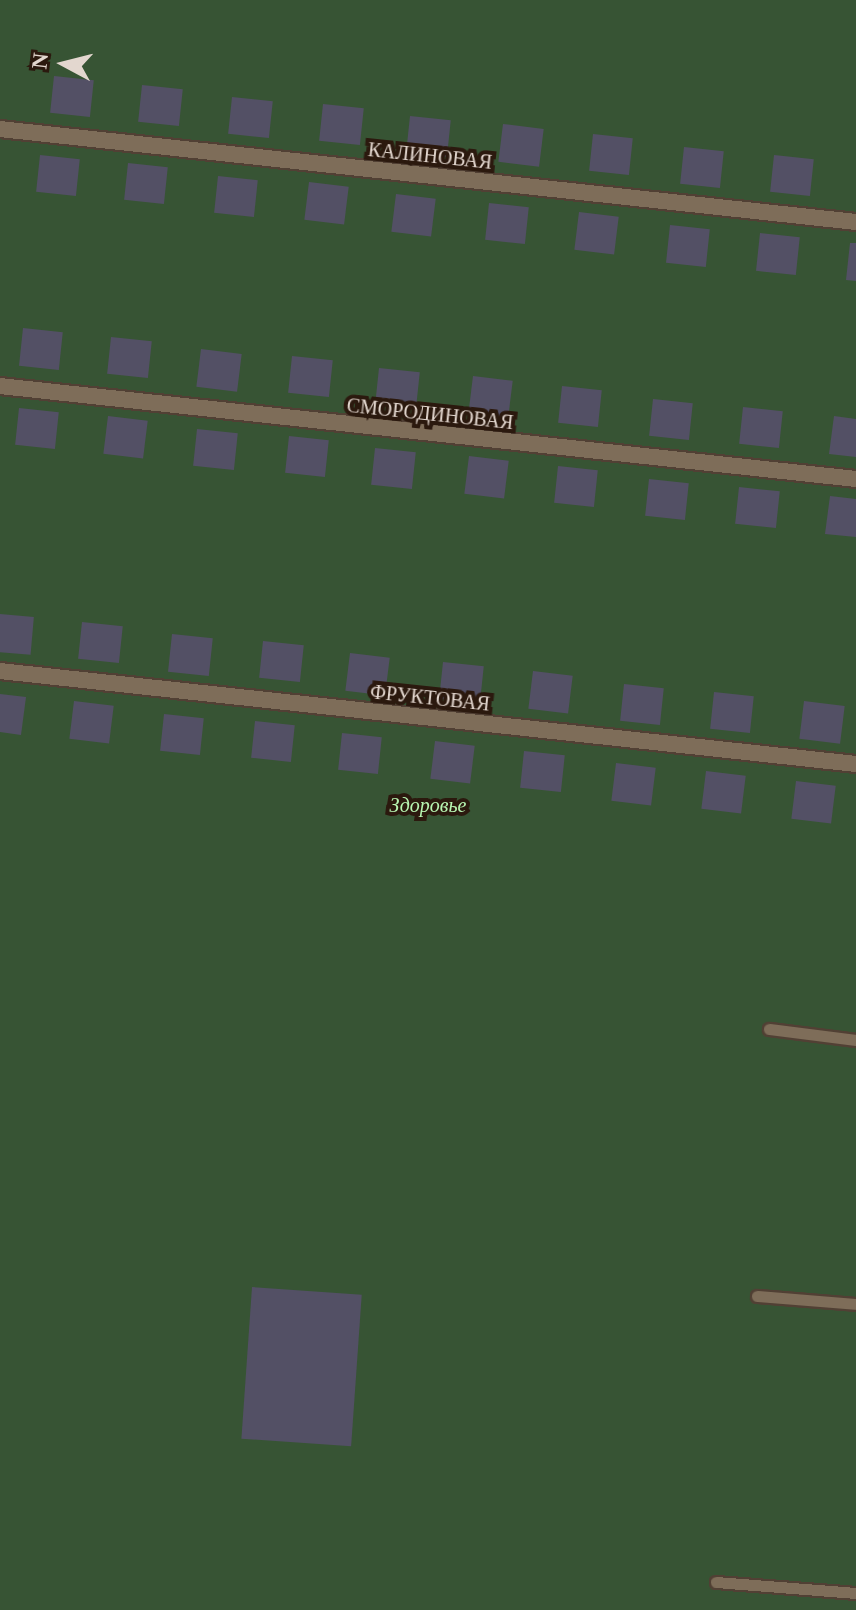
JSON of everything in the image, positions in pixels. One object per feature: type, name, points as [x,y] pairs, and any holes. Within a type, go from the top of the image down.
[{"type":"street","name":"КАЛИНОВАЯ","points":[[0,129],[856,222]]},
{"type":"street","name":"СМОРОДИНОВАЯ","points":[[0,386],[856,479]]},
{"type":"street","name":"ФРУКТОВАЯ","points":[[0,671],[856,764]]},
{"type":"lane","points":[[769,1029],[856,1040]]},
{"type":"lane","points":[[757,1296],[856,1304]]},
{"type":"lane","points":[[716,1582],[856,1593]]},
{"type":"green space","name":"Здоровье","points":[[0,0],[856,0],[856,1610],[0,1610]]},
{"type":"building","points":[[54,76],[94,80],[90,117],[50,113]]},
{"type":"building","points":[[142,85],[183,89],[179,126],[138,122]]},
{"type":"building","points":[[232,97],[273,101],[269,138],[228,134]]},
{"type":"building","points":[[323,104],[364,108],[360,145],[319,141]]},
{"type":"building","points":[[410,116],[451,120],[447,157],[406,153]]},
{"type":"building","points":[[503,124],[544,129],[539,167],[498,162]]},
{"type":"building","points":[[593,134],[633,138],[629,175],[589,171]]},
{"type":"building","points":[[684,147],[724,151],[720,188],[680,184]]},
{"type":"building","points":[[40,155],[80,159],[76,196],[36,192]]},
{"type":"building","points":[[774,155],[814,159],[810,196],[770,192]]},
{"type":"building","points":[[128,163],[168,167],[164,204],[124,200]]},
{"type":"building","points":[[218,176],[258,180],[254,217],[214,213]]},
{"type":"building","points":[[309,182],[349,187],[344,225],[304,220]]},
{"type":"building","points":[[396,194],[436,199],[431,237],[391,232]]},
{"type":"building","points":[[489,203],[529,207],[525,244],[485,240]]},
{"type":"building","points":[[579,212],[619,217],[614,255],[574,250]]},
{"type":"building","points":[[670,225],[710,229],[706,267],[666,263]]},
{"type":"building","points":[[760,233],[800,237],[796,275],[756,271]]},
{"type":"building","points":[[850,243],[856,243],[856,281],[846,280]]},
{"type":"building","points":[[23,328],[63,332],[59,370],[19,366]]},
{"type":"building","points":[[111,337],[152,341],[148,378],[107,374]]},
{"type":"building","points":[[201,349],[242,354],[237,392],[196,387]]},
{"type":"building","points":[[292,356],[333,360],[329,397],[288,393]]},
{"type":"building","points":[[379,368],[420,372],[416,409],[375,405]]},
{"type":"building","points":[[473,376],[513,381],[508,419],[468,414]]},
{"type":"building","points":[[562,386],[602,390],[598,427],[558,423]]},
{"type":"building","points":[[653,399],[693,403],[689,440],[649,436]]},
{"type":"building","points":[[743,407],[783,411],[779,448],[739,444]]},
{"type":"building","points":[[19,408],[59,412],[55,449],[15,445]]},
{"type":"building","points":[[108,416],[148,421],[143,459],[103,454]]},
{"type":"building","points":[[834,416],[856,419],[856,457],[829,454]]},
{"type":"building","points":[[197,429],[238,433],[234,470],[193,466]]},
{"type":"building","points":[[289,436],[329,440],[325,477],[285,473]]},
{"type":"building","points":[[375,448],[416,452],[412,489],[371,485]]},
{"type":"building","points":[[469,456],[509,461],[504,499],[464,494]]},
{"type":"building","points":[[558,466],[598,470],[594,507],[554,503]]},
{"type":"building","points":[[649,479],[689,483],[685,520],[645,516]]},
{"type":"building","points":[[739,487],[780,491],[776,528],[735,524]]},
{"type":"building","points":[[830,496],[856,499],[856,537],[825,534]]},
{"type":"building","points":[[0,614],[34,617],[31,655],[0,652]]},
{"type":"building","points":[[82,622],[123,626],[119,663],[78,659]]},
{"type":"building","points":[[172,634],[213,638],[209,676],[168,672]]},
{"type":"building","points":[[263,641],[304,645],[300,682],[259,678]]},
{"type":"building","points":[[350,653],[390,658],[385,696],[345,691]]},
{"type":"building","points":[[443,662],[484,666],[480,703],[439,699]]},
{"type":"building","points":[[533,671],[573,676],[568,714],[528,709]]},
{"type":"building","points":[[624,684],[664,688],[660,725],[620,721]]},
{"type":"building","points":[[714,692],[754,696],[750,733],[710,729]]},
{"type":"building","points":[[0,694],[26,697],[21,735],[0,732]]},
{"type":"building","points":[[74,701],[114,706],[109,744],[69,739]]},
{"type":"building","points":[[804,701],[845,706],[840,744],[799,739]]},
{"type":"building","points":[[164,714],[204,718],[200,755],[160,751]]},
{"type":"building","points":[[255,721],[295,725],[291,762],[251,758]]},
{"type":"building","points":[[342,733],[382,737],[378,774],[338,770]]},
{"type":"building","points":[[435,741],[475,746],[470,784],[430,779]]},
{"type":"building","points":[[524,751],[565,755],[561,792],[520,788]]},
{"type":"building","points":[[616,763],[656,768],[651,806],[611,801]]},
{"type":"building","points":[[706,771],[746,776],[741,814],[701,809]]},
{"type":"building","points":[[796,781],[836,786],[831,824],[791,819]]},
{"type":"building","points":[[252,1287],[362,1295],[351,1446],[241,1439]]}]
